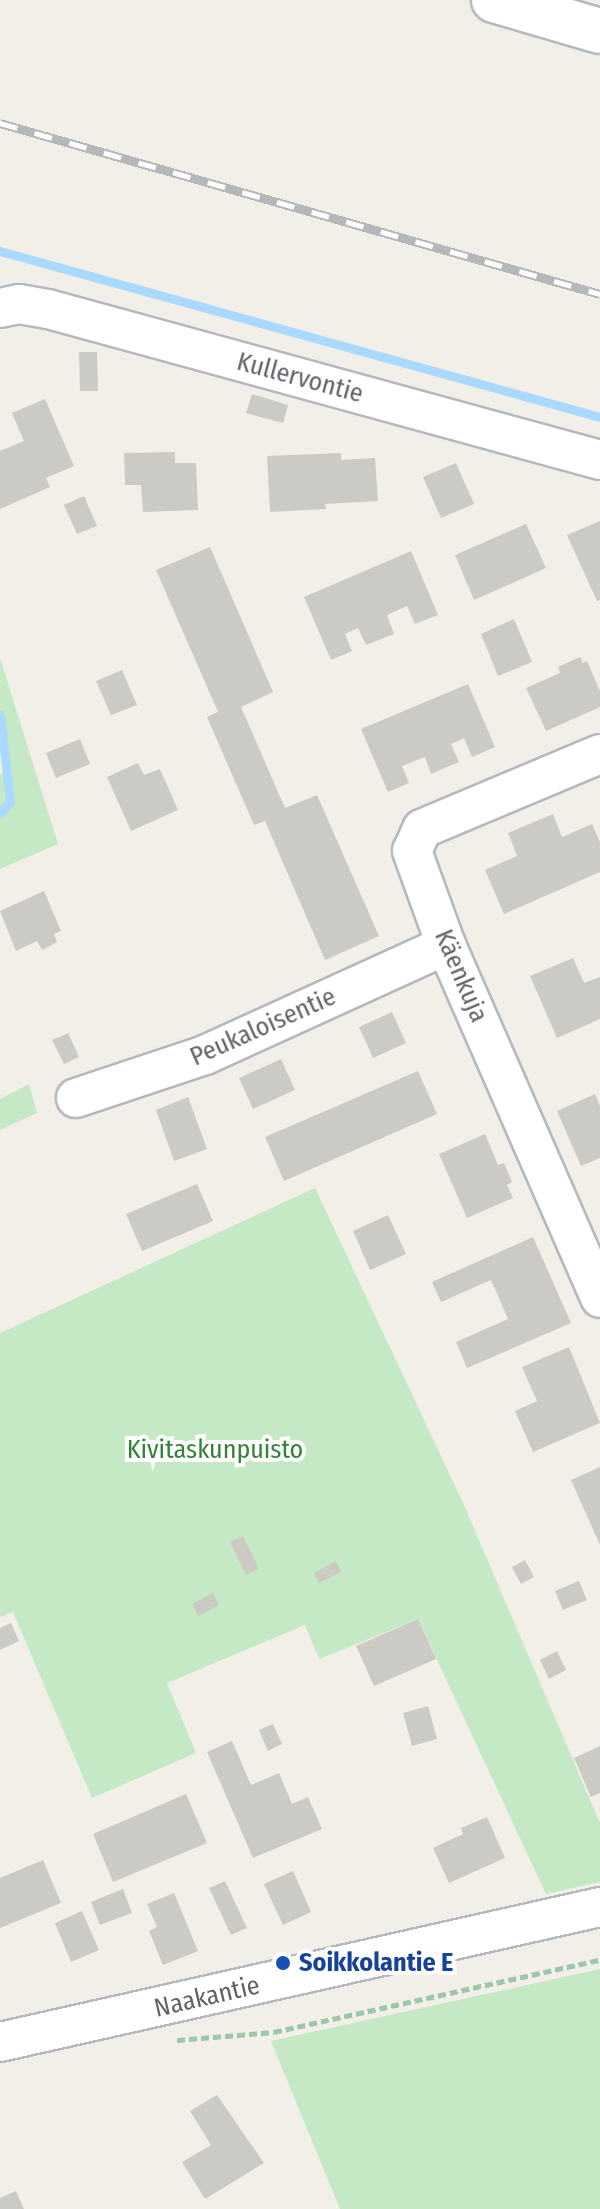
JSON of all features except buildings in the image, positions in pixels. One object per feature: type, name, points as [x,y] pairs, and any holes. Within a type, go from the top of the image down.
[{"type":"street","points":[[494,0],[600,31]]},
{"type":"street","name":"Kullervontie","points":[[0,308],[19,304],[48,309],[600,460]]},
{"type":"street","name":"Käenkuja","points":[[600,754],[422,829],[412,851],[446,945],[600,1298]]},
{"type":"street","name":"Peukaloisentie","points":[[76,1098],[205,1055],[446,945]]},
{"type":"street","name":"Naakantie","points":[[0,2042],[600,1907]]},
{"type":"path","points":[[169,2041],[274,2032],[600,1960]]},
{"type":"green space","points":[[0,658],[58,844],[0,869],[0,775],[7,771],[0,751]]},
{"type":"green space","points":[[29,1084],[37,1113],[0,1130],[0,1099]]},
{"type":"green space","name":"Kivitaskunpuisto","points":[[315,1188],[464,1505],[600,1823],[600,1882],[546,1894],[418,1619],[319,1659],[305,1625],[167,1683],[196,1753],[92,1798],[13,1612],[0,1617],[0,1333]]},
{"type":"green space","points":[[600,1969],[600,2209],[340,2209],[271,2041]]},
{"type":"waterway","points":[[0,251],[600,417]]},
{"type":"waterway","points":[[0,715],[10,802],[0,813]]},
{"type":"railway","points":[[0,123],[600,294]]},
{"type":"place","name":"Soikkolantie E","points":[[283,1963]]}]
